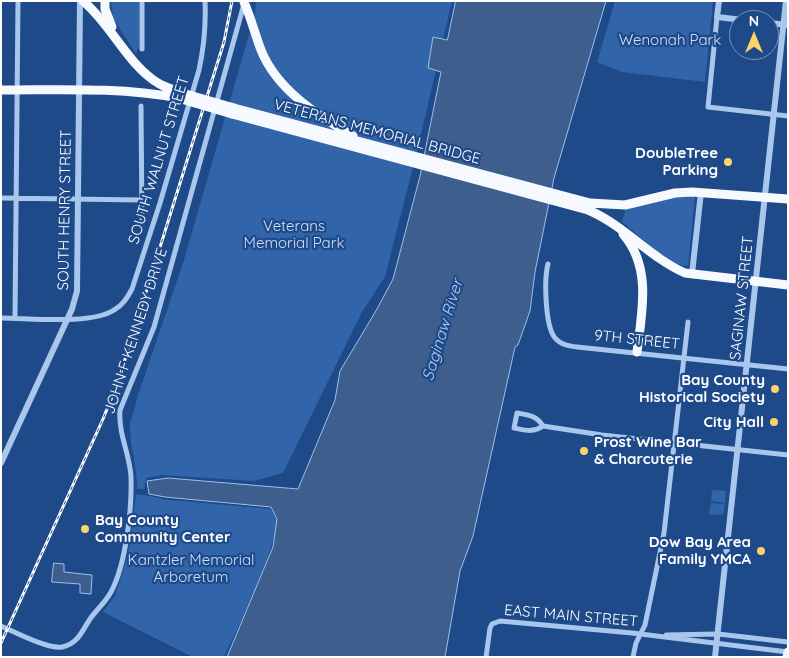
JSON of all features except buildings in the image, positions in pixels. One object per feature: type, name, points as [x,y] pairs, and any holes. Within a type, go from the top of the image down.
[{"type":"highway","name":"VETERANS MEMORIAL BRIDGE","points":[[82,1],[102,19],[134,62],[158,83],[178,95],[233,111],[571,202],[614,205],[675,193],[701,192],[788,200]]},
{"type":"highway","points":[[105,1],[105,10],[117,39]]},
{"type":"highway","points":[[244,2],[268,63],[288,90],[325,119],[364,142]]},
{"type":"highway","points":[[1,90],[125,91],[178,95]]},
{"type":"highway","name":"VETERANS MEMORIAL BRIDGE","points":[[233,111],[364,142],[378,150]]},
{"type":"highway","name":"VETERANS MEMORIAL BRIDGE","points":[[571,202],[611,221],[673,268],[689,273]]},
{"type":"highway","points":[[611,221],[630,244],[642,270],[643,292],[637,352]]},
{"type":"highway","points":[[689,273],[788,285]]},
{"type":"main road","points":[[787,657],[788,652]]},
{"type":"street","points":[[15,318],[18,1]]},
{"type":"street","name":"SOUTH HENRY STREET","points":[[1,463],[76,300],[78,291],[82,1]]},
{"type":"street","points":[[142,1],[142,49]]},
{"type":"street","name":"SOUTH WALNUT STREET","points":[[67,318],[94,317],[107,314],[121,306],[132,289],[160,203],[201,61],[206,18],[205,1]]},
{"type":"street","points":[[719,1],[708,106],[788,116]]},
{"type":"street","name":"SAGINAW STREET","points":[[715,657],[774,114],[786,25],[786,1]]},
{"type":"street","name":"JOHN F KENNEDY DRIVE","points":[[1,626],[55,647],[72,644],[95,612],[105,603],[117,580],[129,522],[131,477],[119,423],[120,410],[154,327],[244,2]]},
{"type":"street","points":[[717,17],[729,18]]},
{"type":"street","points":[[141,106],[142,223]]},
{"type":"street","points":[[689,273],[701,192]]},
{"type":"street","points":[[1,198],[141,200]]},
{"type":"street","name":"9TH STREET","points":[[548,267],[546,284],[551,332],[556,340],[568,346],[788,369]]},
{"type":"street","points":[[1,318],[67,318]]},
{"type":"street","points":[[633,657],[640,634],[645,625],[664,533],[688,322]]},
{"type":"street","points":[[543,426],[534,416],[517,413],[514,428],[531,431],[543,426],[602,435],[788,455]]},
{"type":"street","name":"EAST MAIN STREET","points":[[486,657],[488,633],[492,624],[500,621],[640,634],[788,652]]},
{"type":"street","name":"EAST MAIN STREET","points":[[648,635],[718,634],[788,642]]},
{"type":"green space","points":[[111,1],[139,1],[139,46],[136,54],[113,18]]},
{"type":"green space","name":"Veterans Memorial Park","points":[[256,1],[452,1],[385,277],[362,312],[283,473],[254,481],[162,475],[146,478],[144,489],[137,489],[130,424],[183,263],[255,14]]},
{"type":"green space","name":"Wenonah Park","points":[[615,1],[713,1],[705,82],[622,72],[597,62]]},
{"type":"green space","points":[[692,193],[695,198],[688,266],[680,265],[663,255],[622,222],[626,208]]},
{"type":"green space","points":[[712,490],[726,491],[725,503],[711,501]]},
{"type":"green space","name":"Kantzler Memorial Arboretum","points":[[136,495],[271,509],[276,519],[271,546],[256,587],[224,657],[193,657],[103,612],[115,596],[123,571],[129,548]]},
{"type":"green space","points":[[711,503],[725,504],[723,515],[709,514]]},
{"type":"water","name":"Saginaw River","points":[[456,1],[606,1],[554,178],[535,272],[530,311],[518,345],[515,347],[473,536],[460,571],[445,657],[227,657],[273,547],[277,519],[271,507],[149,494],[147,481],[168,478],[298,489],[335,400],[340,371],[393,279],[420,176],[441,72],[428,68],[433,37],[447,40]]},
{"type":"water","points":[[54,563],[64,564],[64,572],[92,575],[91,594],[80,593],[80,584],[52,582]]},
{"type":"railway","points":[[1,643],[118,382],[224,42],[232,1]]},
{"type":"place","name":"DoubleTree Parking","points":[[728,162]]},
{"type":"place","name":"Bay County Historical Society","points":[[775,389]]},
{"type":"place","name":"City Hall","points":[[774,422]]},
{"type":"place","name":"Prost Wine Bar & Charcuterie","points":[[584,451]]},
{"type":"place","name":"Bay County Community Center","points":[[85,529]]},
{"type":"place","name":"Dow Bay Area Family YMCA","points":[[761,551]]}]
